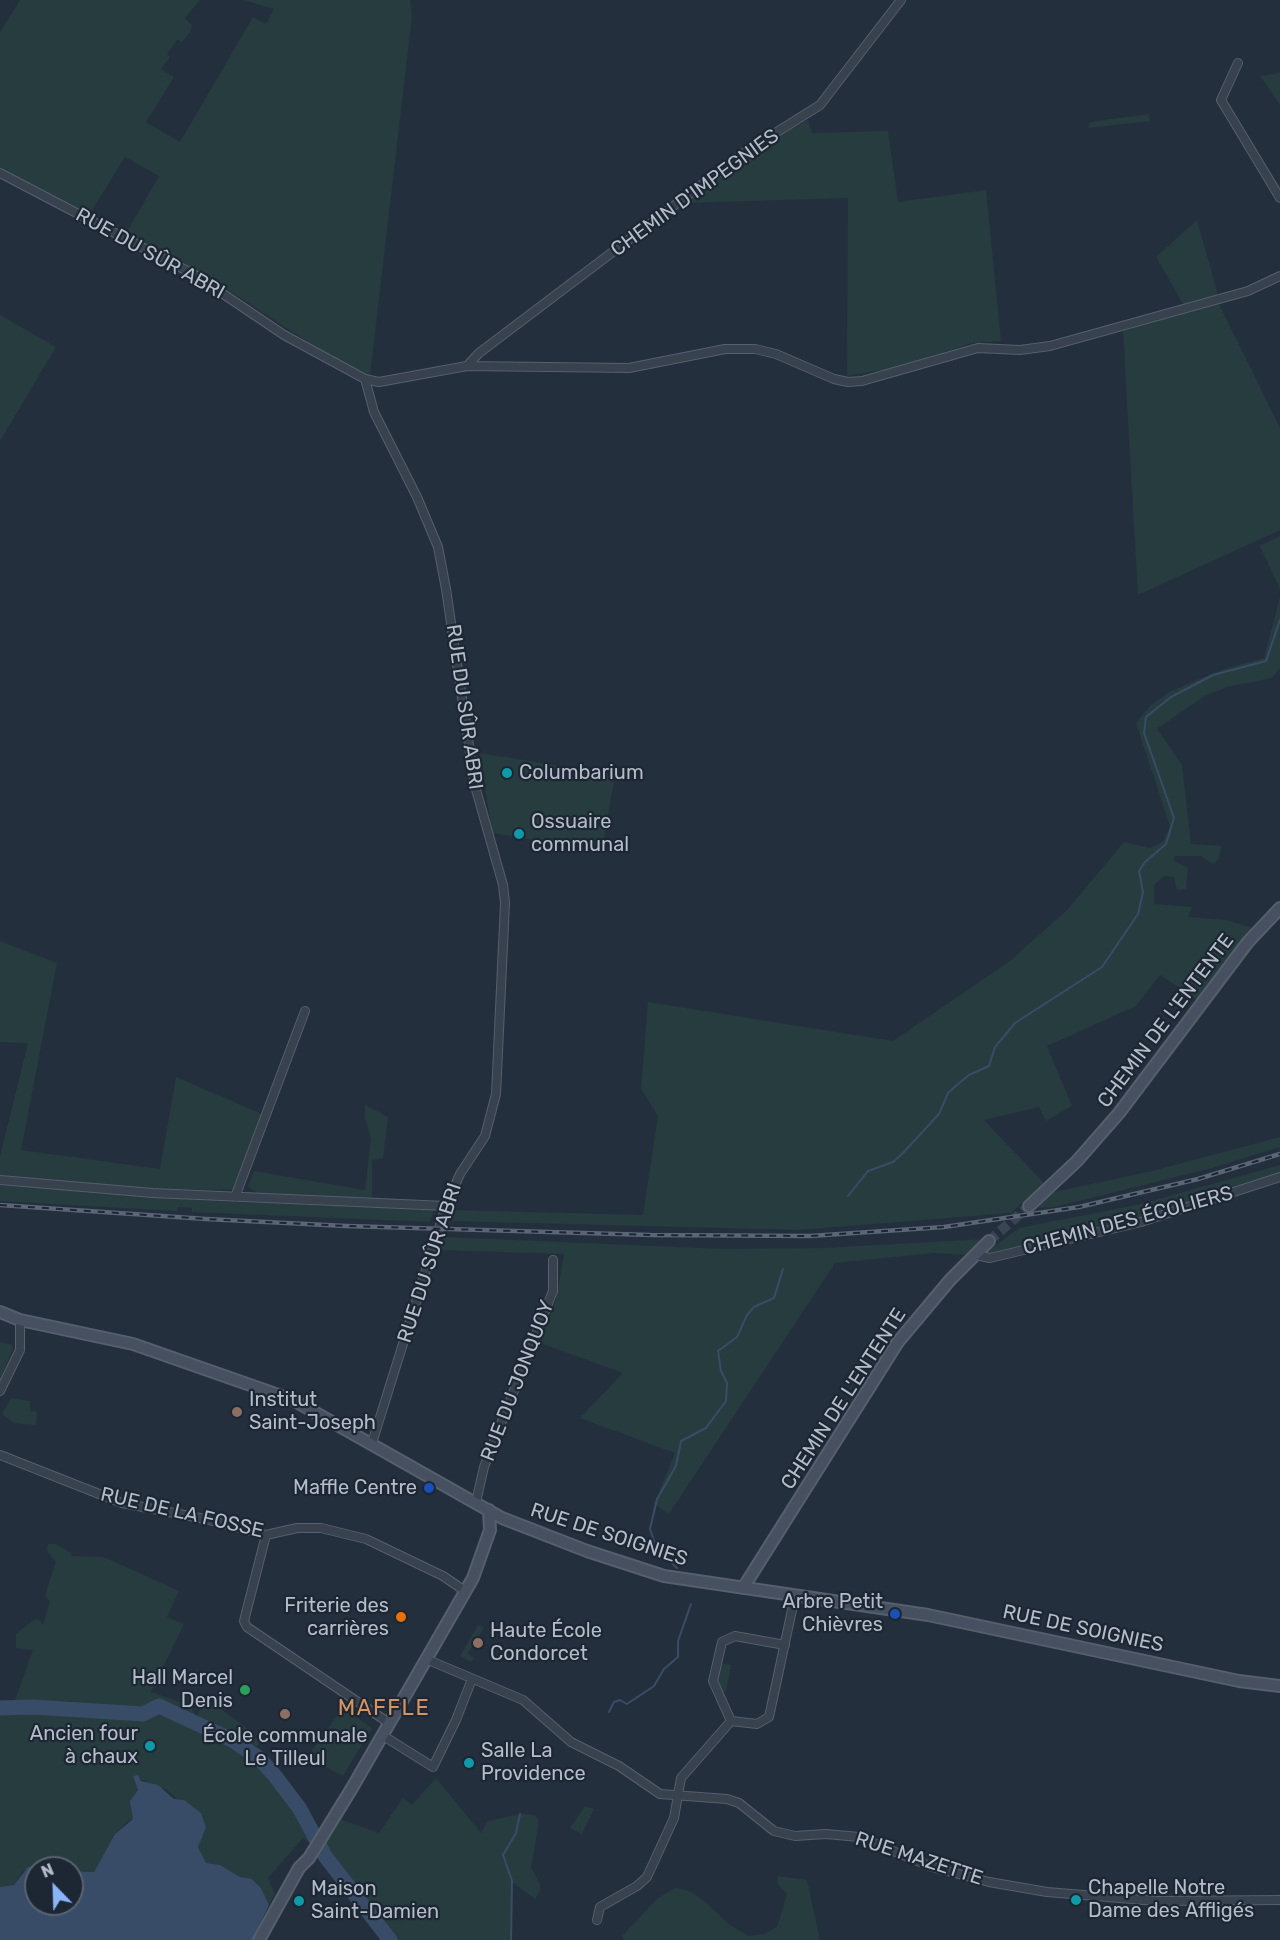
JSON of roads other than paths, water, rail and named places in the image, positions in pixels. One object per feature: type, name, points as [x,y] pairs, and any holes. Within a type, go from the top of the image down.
[{"type":"street","name":"CHEMIN D'IMPEGNIES","points":[[467,366],[479,354],[745,152],[820,105],[901,0]]},
{"type":"street","points":[[1238,63],[1221,100],[1280,198]]},
{"type":"street","name":"RUE DU SÛR ABRI","points":[[0,173],[195,275],[284,335],[365,379],[374,412],[417,496],[442,562],[475,786],[498,866],[505,903],[496,1094],[485,1136],[460,1174],[446,1206],[372,1443]]},
{"type":"street","points":[[365,379],[379,382],[467,366],[629,368],[655,365],[710,350],[741,349],[777,354],[834,379],[848,382],[862,381],[978,348],[1020,350],[1050,346],[1248,291],[1280,276]]},
{"type":"street","name":"CHEMIN DE L'ENTENTE","points":[[1029,1206],[1077,1161],[1119,1113],[1248,942],[1280,908]]},
{"type":"street","points":[[236,1197],[305,1011]]},
{"type":"street","name":"CHEMIN DES ÉCOLIERS","points":[[975,1255],[990,1258],[1141,1222],[1280,1177]]},
{"type":"street","points":[[0,1180],[153,1193],[446,1206]]},
{"type":"street","name":"CHEMIN DE L'ENTENTE","points":[[743,1588],[898,1342],[950,1280],[989,1241]]},
{"type":"street","name":"RUE DU JONQUOY","points":[[476,1502],[484,1467],[553,1291],[553,1260]]},
{"type":"street","name":"RUE DE SOIGNIES","points":[[0,1312],[20,1320],[133,1344],[293,1401],[372,1443],[404,1465],[502,1518],[587,1551],[664,1576],[928,1615],[1239,1681],[1280,1686]]},
{"type":"street","points":[[0,1391],[20,1350],[20,1320]]},
{"type":"street","name":"RUE DE LA FOSSE","points":[[0,1455],[22,1462],[109,1500],[205,1519],[266,1535],[307,1527],[344,1533],[378,1544],[443,1576],[465,1590]]},
{"type":"street","points":[[259,1940],[298,1868],[324,1834],[356,1782],[478,1566],[490,1530],[489,1510]]},
{"type":"street","points":[[490,1530],[502,1518]]},
{"type":"street","points":[[266,1535],[244,1621],[247,1627],[389,1723]]},
{"type":"street","points":[[731,1721],[758,1724],[769,1717],[795,1596]]},
{"type":"street","points":[[731,1721],[712,1681],[722,1642],[735,1636],[785,1645]]},
{"type":"street","name":"RUE MAZETTE","points":[[426,1659],[523,1700],[571,1742],[619,1766],[660,1794],[723,1798],[739,1803],[774,1831],[795,1836],[826,1834],[859,1837],[932,1867],[1012,1887],[1065,1894],[1156,1900],[1280,1900]]},
{"type":"street","points":[[382,1735],[433,1767],[456,1720],[472,1679]]},
{"type":"street","points":[[597,1920],[600,1907],[637,1886],[647,1877],[674,1818],[676,1795],[681,1778],[731,1721]]},
{"type":"water","points":[[138,1775],[141,1781],[158,1785],[174,1799],[184,1800],[201,1813],[206,1828],[198,1847],[206,1863],[220,1865],[240,1877],[252,1879],[261,1888],[269,1905],[252,1940],[0,1940],[0,1887],[14,1885],[24,1872],[24,1916],[84,1916],[84,1872],[94,1872],[115,1834],[133,1819],[130,1801],[138,1790],[133,1776]]},
{"type":"waterway","points":[[848,1196],[868,1171],[893,1162],[902,1154],[939,1114],[948,1093],[969,1075],[989,1066],[995,1047],[1015,1023],[1102,967],[1138,914],[1143,892],[1139,871],[1145,862],[1166,844],[1174,818],[1144,733],[1146,717],[1171,697],[1213,675],[1266,661],[1280,620]]},
{"type":"waterway","points":[[677,1568],[657,1550],[650,1529],[657,1499],[676,1466],[681,1441],[706,1428],[726,1401],[727,1383],[721,1371],[718,1351],[737,1337],[747,1315],[754,1307],[774,1298],[783,1269]]},
{"type":"waterway","points":[[609,1712],[614,1702],[620,1700],[627,1704],[654,1686],[664,1669],[678,1657],[678,1641],[691,1604]]},
{"type":"waterway","points":[[0,1708],[33,1707],[143,1714],[159,1706],[232,1740],[259,1758],[275,1776],[300,1809],[325,1856],[390,1940]]},
{"type":"waterway","points":[[511,1940],[512,1881],[503,1855],[516,1833],[520,1814]]},
{"type":"tunnel","points":[[989,1241],[1029,1206]]},
{"type":"railway","points":[[0,1205],[346,1226],[651,1235],[810,1236],[944,1227],[1079,1207],[1198,1179],[1280,1154]]},
{"type":"place","name":"Columbarium","points":[[507,773]]},
{"type":"place","name":"Ossuaire communal","points":[[519,834]]},
{"type":"place","name":"Institut Saint-Joseph","points":[[237,1412]]},
{"type":"place","name":"Maffle Centre","points":[[429,1488]]},
{"type":"place","name":"Arbre Petit Chièvres","points":[[895,1614]]},
{"type":"place","name":"Friterie des carrières","points":[[401,1617]]},
{"type":"place","name":"Haute École Condorcet","points":[[478,1643]]},
{"type":"place","name":"Hall Marcel Denis","points":[[245,1690]]},
{"type":"place","name":"École communale Le Tilleul","points":[[285,1714]]},
{"type":"place","name":"Ancien four à chaux","points":[[150,1746]]},
{"type":"place","name":"Salle La Providence","points":[[469,1763]]},
{"type":"place","name":"Chapelle Notre Dame des Affligés","points":[[1076,1900]]},
{"type":"place","name":"Maison Saint-Damien","points":[[299,1901]]},
{"type":"district","name":"MAFFLE","points":[[384,1709]]}]
